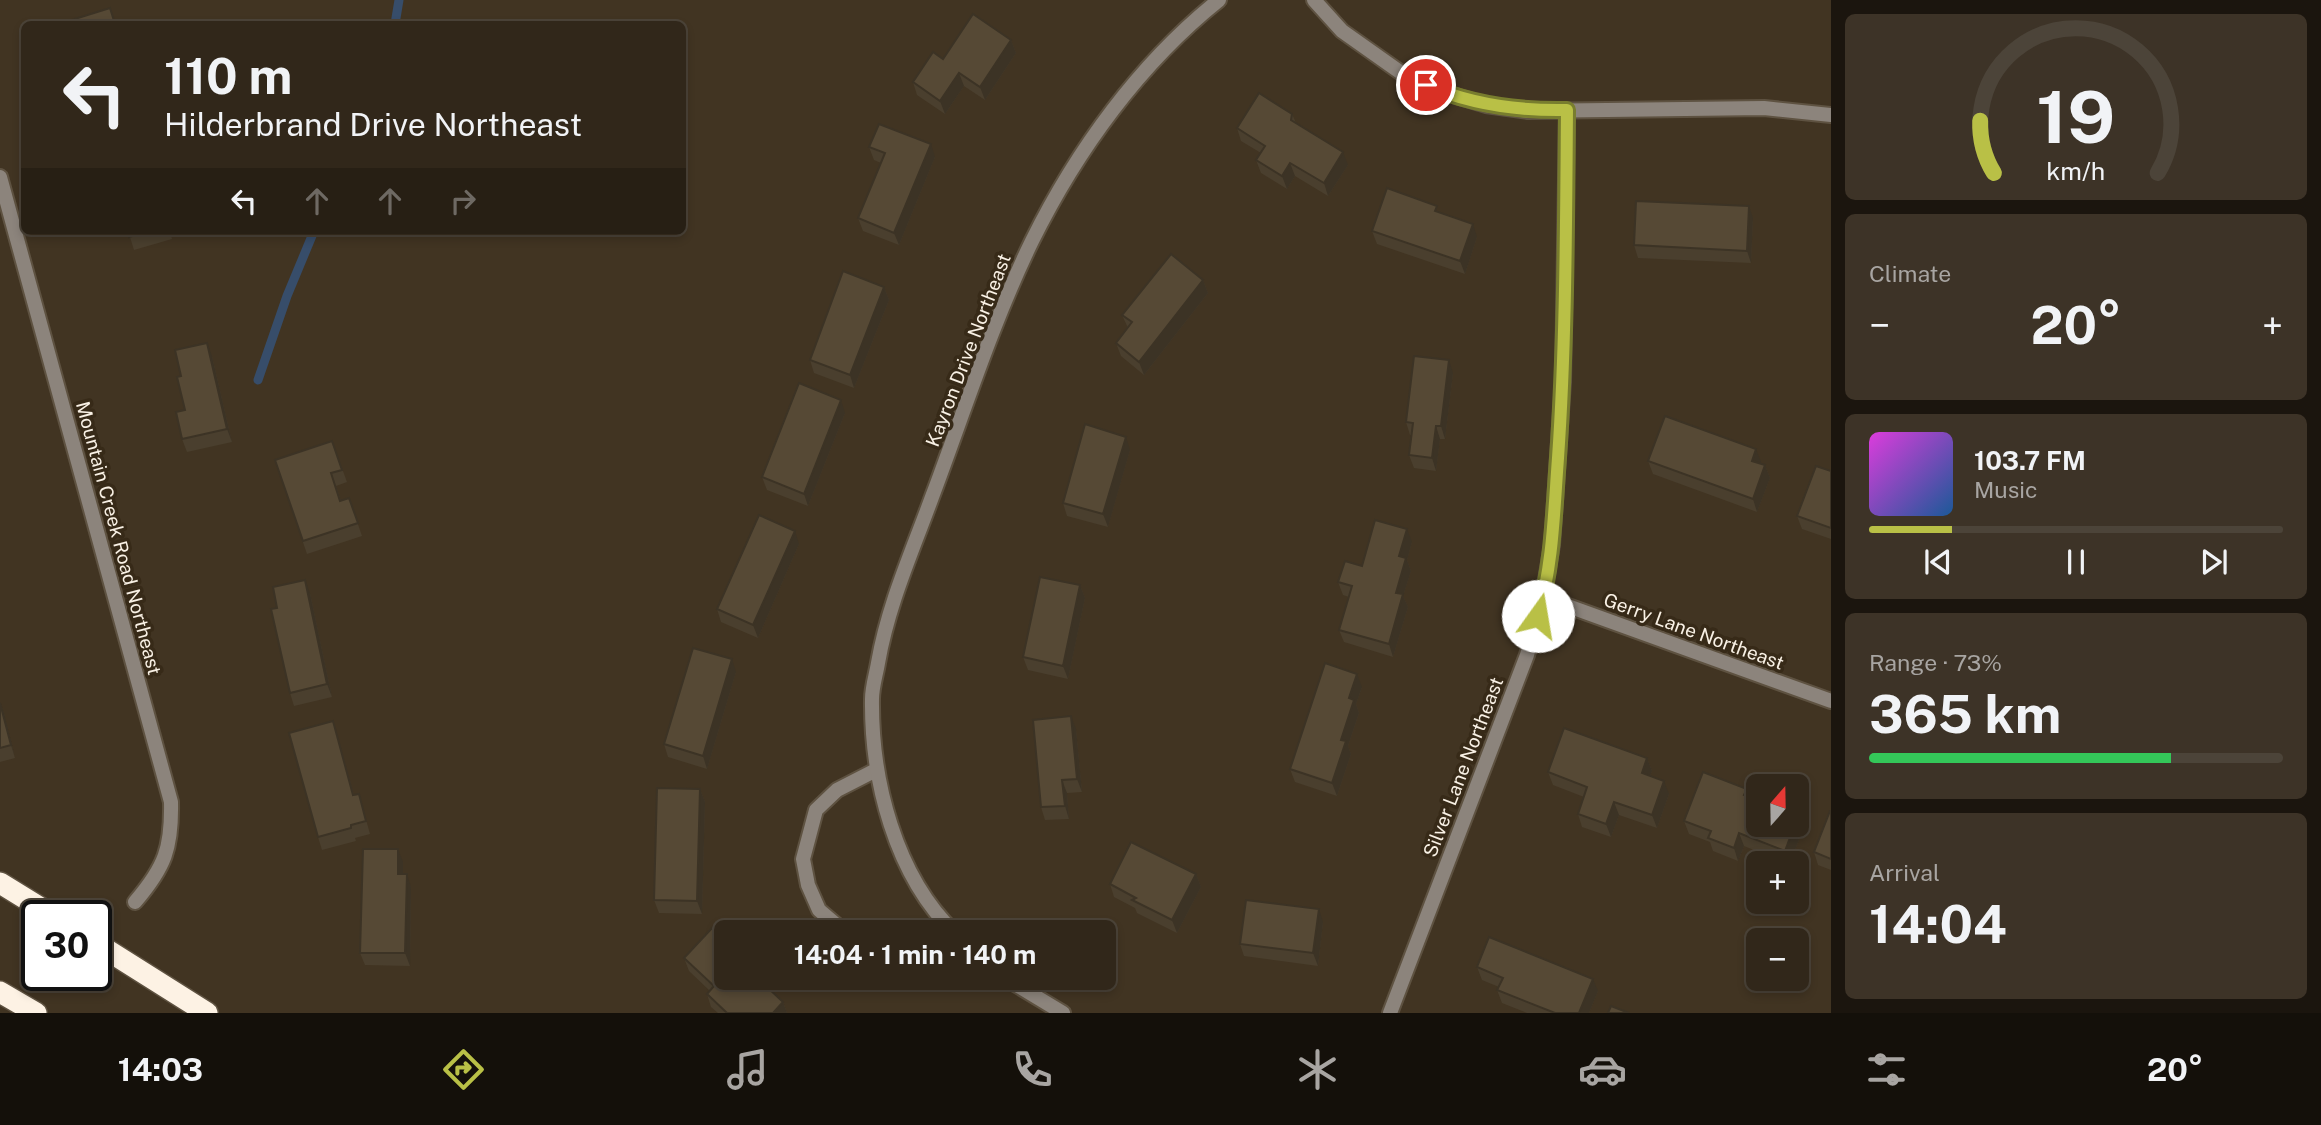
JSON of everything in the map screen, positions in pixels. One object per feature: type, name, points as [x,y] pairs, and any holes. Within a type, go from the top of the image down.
[{"type":"highway","points":[[0,883],[28,900]]},
{"type":"highway","points":[[112,953],[207,1013]]},
{"type":"highway","points":[[0,992],[36,1013]]},
{"type":"street","name":"Kayron Drive Northeast","points":[[944,920],[923,892],[902,853],[886,812],[876,770],[872,697],[885,625],[1006,300],[1027,252],[1081,155],[1133,84],[1200,15],[1219,0]]},
{"type":"street","points":[[1314,0],[1342,32],[1407,77],[1486,105],[1528,111],[1764,108],[1831,115]]},
{"type":"street","name":"Silver Lane Northeast","points":[[1390,1013],[1527,655],[1543,597],[1552,545],[1563,382],[1567,110]]},
{"type":"street","name":"Mountain Creek Road Northeast","points":[[0,177],[171,802],[172,830],[166,856],[154,880],[135,902]]},
{"type":"street","name":"Gerry Lane Northeast","points":[[1543,597],[1831,701]]},
{"type":"street","points":[[831,920],[819,910],[808,885],[803,859],[816,810],[837,790],[876,770]]},
{"type":"street","points":[[1025,990],[1063,1013]]},
{"type":"building","points":[[110,8],[114,21],[68,21]]},
{"type":"building","points":[[973,14],[1011,40],[980,87],[959,73],[940,101],[913,82],[933,52],[943,59]]},
{"type":"building","points":[[1259,93],[1292,114],[1291,120],[1343,152],[1324,183],[1290,163],[1282,176],[1256,160],[1265,146],[1237,128]]},
{"type":"building","points":[[879,124],[931,144],[894,233],[858,218],[885,153],[869,147]]},
{"type":"building","points":[[1387,188],[1437,206],[1435,211],[1473,224],[1460,261],[1372,231]]},
{"type":"building","points":[[1636,201],[1749,206],[1747,251],[1634,245]]},
{"type":"building","points":[[1171,254],[1203,280],[1139,362],[1116,343],[1132,322],[1122,315]]},
{"type":"building","points":[[843,271],[884,287],[850,375],[810,360]]},
{"type":"building","points":[[207,343],[227,429],[182,439],[176,412],[185,410],[177,377],[181,376],[175,350]]},
{"type":"building","points":[[1414,356],[1449,360],[1441,426],[1436,426],[1432,458],[1409,455],[1413,423],[1406,422]]},
{"type":"building","points":[[799,383],[841,400],[804,494],[762,477]]},
{"type":"building","points":[[1665,416],[1756,449],[1752,461],[1765,465],[1753,499],[1648,461]]},
{"type":"building","points":[[1085,424],[1126,437],[1103,514],[1063,503]]},
{"type":"building","points":[[332,441],[342,470],[331,473],[340,501],[349,498],[358,523],[303,541],[275,460]]},
{"type":"building","points":[[1816,466],[1831,471],[1831,528],[1797,516]]},
{"type":"building","points":[[759,515],[795,531],[753,625],[717,609]]},
{"type":"building","points":[[1375,520],[1407,529],[1399,556],[1406,558],[1396,593],[1403,594],[1389,644],[1339,630],[1352,586],[1338,582],[1345,561],[1362,566]]},
{"type":"building","points":[[1040,577],[1080,585],[1063,666],[1023,657]]},
{"type":"building","points":[[305,580],[327,684],[290,693],[271,609],[277,608],[273,587]]},
{"type":"building","points":[[693,648],[732,659],[703,756],[664,744]]},
{"type":"building","points":[[1325,663],[1357,674],[1349,698],[1354,700],[1341,740],[1346,741],[1332,783],[1290,769]]},
{"type":"building","points":[[0,703],[11,745],[0,748]]},
{"type":"building","points":[[1071,716],[1077,779],[1062,780],[1065,806],[1041,807],[1033,720]]},
{"type":"building","points":[[333,721],[353,795],[359,794],[366,821],[318,837],[289,733]]},
{"type":"building","points":[[1564,728],[1647,758],[1642,773],[1664,781],[1652,815],[1614,802],[1606,824],[1578,814],[1587,787],[1548,772]]},
{"type":"building","points":[[1703,772],[1746,789],[1746,836],[1739,833],[1734,848],[1708,838],[1711,831],[1684,821]]},
{"type":"building","points":[[657,788],[700,789],[697,901],[654,900]]},
{"type":"building","points":[[1831,811],[1831,859],[1814,852]]},
{"type":"building","points":[[1749,837],[1790,837],[1785,851]]},
{"type":"building","points":[[1131,842],[1196,874],[1172,920],[1132,900],[1136,898],[1110,884]]},
{"type":"building","points":[[363,849],[398,849],[398,874],[407,874],[405,953],[360,953]]},
{"type":"building","points":[[1246,900],[1319,909],[1313,953],[1240,944]]},
{"type":"building","points":[[713,927],[714,986],[684,958]]},
{"type":"building","points":[[1489,937],[1593,979],[1579,1013],[1555,1013],[1497,990],[1503,978],[1477,967]]},
{"type":"building","points":[[714,986],[714,990],[770,990],[783,1002],[773,1013],[727,1013],[707,994]]},
{"type":"building","points":[[1611,1006],[1629,1013],[1608,1013]]},
{"type":"waterway","points":[[396,21],[399,0]]},
{"type":"waterway","points":[[258,380],[287,296],[312,235]]},
{"type":"route","points":[[1426,85],[1486,105],[1528,111],[1567,110],[1563,382],[1552,545],[1538,616]]}]
